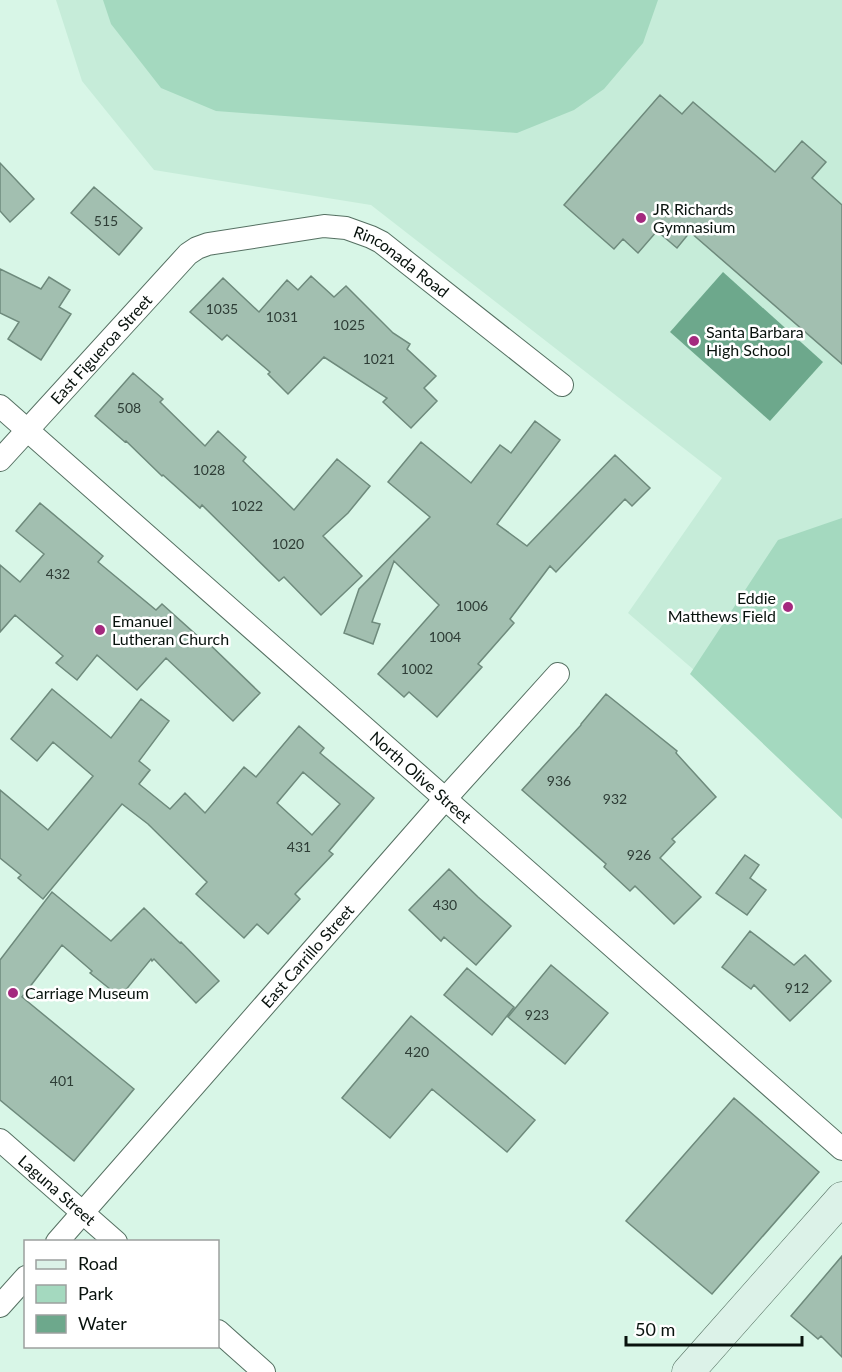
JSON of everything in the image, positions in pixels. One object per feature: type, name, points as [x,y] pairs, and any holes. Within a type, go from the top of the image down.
[{"type":"street","name":"Rinconada Road","points":[[208,244],[324,226],[345,228],[371,237],[381,242],[562,385]]},
{"type":"street","name":"East Figueroa Street","points":[[0,460],[188,254],[208,244]]},
{"type":"street","name":"North Olive Street","points":[[0,406],[842,1149]]},
{"type":"street","name":"East Carrillo Street","points":[[59,1240],[558,674]]},
{"type":"street","name":"Laguna Street","points":[[0,1140],[114,1240]]},
{"type":"street","points":[[688,1372],[842,1198]]},
{"type":"street","points":[[0,1306],[24,1279]]},
{"type":"street","points":[[219,1332],[264,1372]]},
{"type":"shaded area","name":"Santa Barbara High School","points":[[56,0],[842,0],[842,798],[628,613],[722,478],[371,205],[154,170],[82,81]]},
{"type":"green space","points":[[103,0],[658,0],[643,43],[604,89],[574,110],[517,133],[216,111],[161,88],[111,24]]},
{"type":"green space","name":"Eddie Matthews Field","points":[[842,518],[842,819],[690,674],[778,540]]},
{"type":"water","points":[[723,272],[823,362],[770,421],[670,332]]},
{"type":"building","name":"JR Richards Gymnasium","points":[[660,95],[682,114],[693,102],[775,172],[802,141],[826,162],[812,178],[842,205],[842,364],[690,232],[677,248],[657,231],[638,253],[623,239],[614,249],[564,205]]},
{"type":"building","points":[[0,163],[34,199],[10,222],[0,211]]},
{"type":"building","points":[[94,187],[142,228],[119,255],[71,213]]},
{"type":"building","points":[[0,269],[41,289],[49,277],[70,290],[59,307],[71,314],[41,360],[8,339],[19,322],[0,313]]},
{"type":"building","points":[[311,276],[334,297],[346,286],[393,333],[410,344],[407,349],[436,376],[424,388],[437,401],[411,428],[383,402],[387,398],[324,357],[288,394],[268,374],[270,372],[227,335],[222,340],[190,312],[223,278],[259,312],[287,280],[298,290]]},
{"type":"building","points":[[133,373],[163,399],[160,402],[205,446],[218,431],[246,457],[243,461],[294,510],[337,459],[370,486],[348,513],[323,536],[362,576],[321,615],[284,577],[279,581],[202,505],[200,508],[95,416]]},
{"type":"building","points":[[535,421],[560,440],[497,524],[527,546],[615,455],[650,488],[632,506],[625,499],[556,572],[550,566],[510,619],[514,623],[478,664],[482,667],[437,717],[409,692],[404,697],[378,674],[439,605],[394,561],[372,622],[380,624],[373,644],[344,633],[359,589],[430,517],[388,482],[421,442],[471,483],[500,445],[511,453]]},
{"type":"building","points":[[40,503],[103,556],[98,562],[156,610],[162,604],[201,639],[202,637],[260,693],[233,721],[166,658],[137,690],[97,655],[77,680],[56,663],[63,656],[15,615],[0,632],[0,565],[20,582],[44,554],[16,531]]},
{"type":"building","points":[[52,689],[111,738],[141,699],[169,721],[139,761],[150,770],[139,784],[170,809],[185,793],[205,813],[244,767],[256,777],[299,726],[324,748],[320,753],[374,798],[329,851],[333,854],[295,894],[300,899],[268,934],[257,924],[244,938],[196,894],[207,882],[148,824],[122,804],[43,899],[18,878],[21,875],[0,858],[0,790],[48,830],[93,776],[53,742],[37,761],[11,739]],"holes":[[[303,772],[340,804],[312,835],[277,803]]]},
{"type":"building","points":[[606,694],[677,751],[676,753],[716,797],[672,839],[675,842],[660,858],[701,897],[674,924],[635,886],[630,891],[604,867],[606,864],[522,790]]},
{"type":"building","points":[[745,855],[759,865],[750,878],[766,890],[747,915],[716,893]]},
{"type":"building","points":[[449,869],[511,926],[476,965],[444,937],[441,941],[409,910]]},
{"type":"building","points":[[52,892],[111,941],[144,908],[219,981],[196,1003],[154,959],[152,961],[151,959],[120,997],[90,973],[92,971],[62,945],[22,997],[134,1089],[74,1161],[0,1100],[0,960]]},
{"type":"building","points":[[750,931],[794,965],[805,955],[831,981],[790,1021],[754,985],[751,989],[722,967]]},
{"type":"building","points":[[551,965],[608,1013],[565,1064],[508,1017]]},
{"type":"building","points":[[467,968],[514,1007],[492,1035],[444,995]]},
{"type":"building","points":[[411,1016],[535,1120],[507,1152],[432,1089],[390,1138],[342,1098]]},
{"type":"building","points":[[734,1098],[819,1172],[712,1294],[626,1221]]},
{"type":"building","points":[[842,1256],[842,1357],[821,1336],[818,1339],[791,1316]]},
{"type":"place","name":"JR Richards Gymnasium","points":[[641,218]]},
{"type":"place","name":"Santa Barbara High School","points":[[694,341]]},
{"type":"place","name":"Eddie Matthews Field","points":[[788,607]]},
{"type":"place","name":"Emanuel Lutheran Church","points":[[100,630]]},
{"type":"place","name":"Carriage Museum","points":[[13,993]]}]
